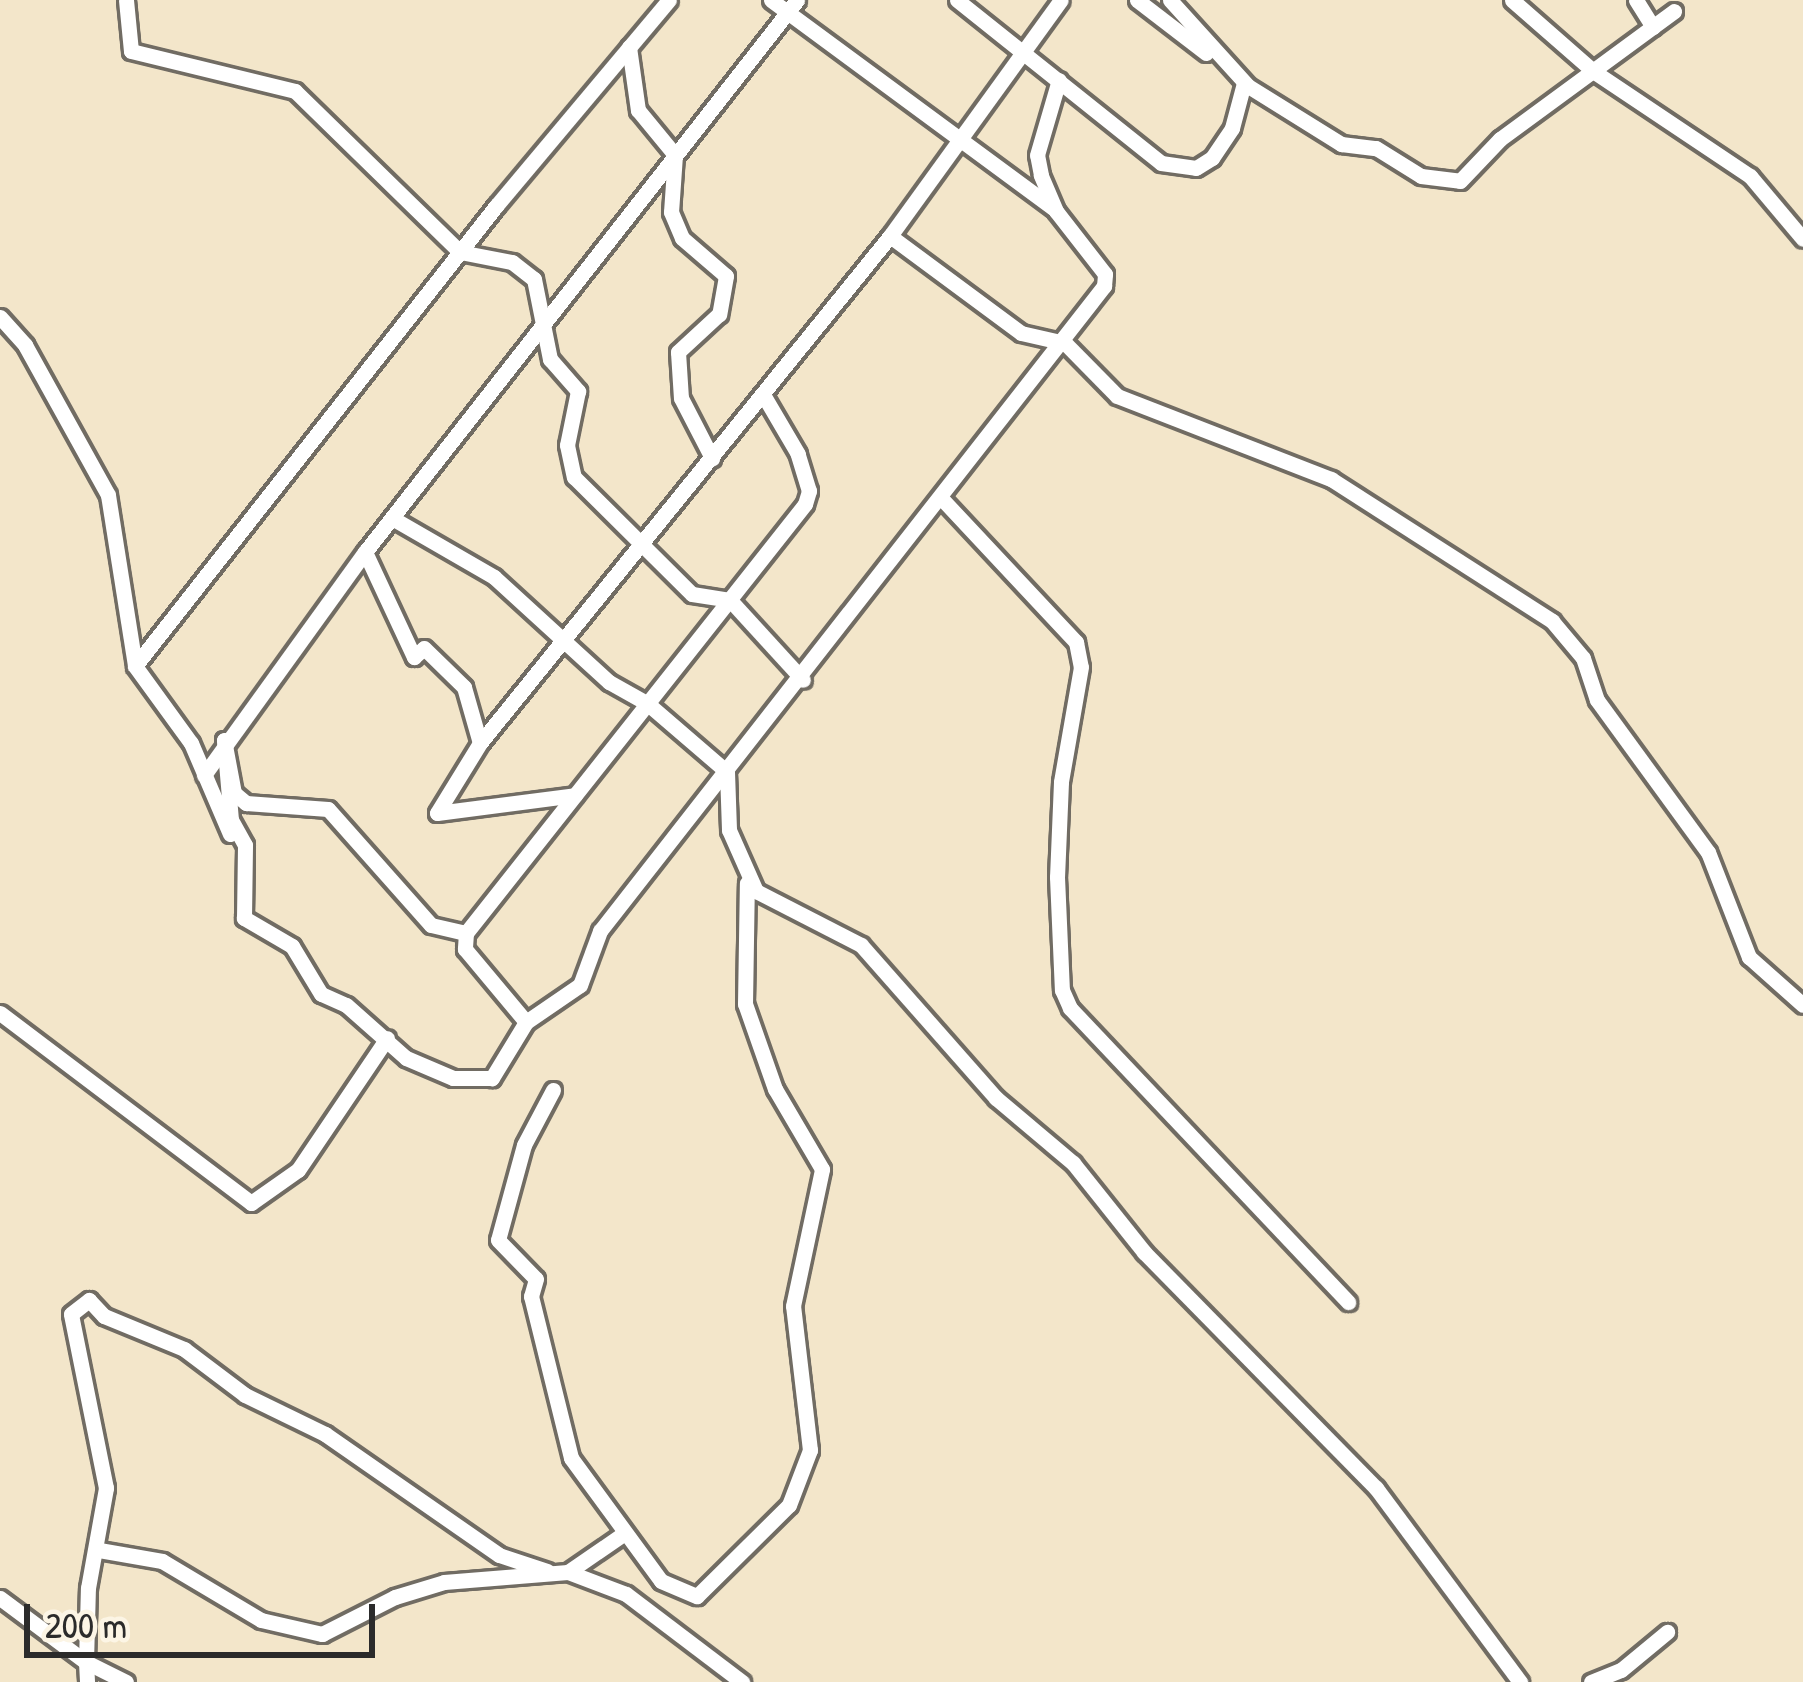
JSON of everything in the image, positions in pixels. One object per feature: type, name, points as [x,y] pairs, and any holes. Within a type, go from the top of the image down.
[{"type":"street","points":[[126,0],[131,51],[296,92],[460,252],[512,262],[534,279],[538,328],[550,359],[578,391],[567,445],[574,477],[636,544],[692,594],[730,600],[802,680]]},
{"type":"street","points":[[135,666],[460,252],[669,0]]},
{"type":"street","points":[[771,0],[792,6],[956,144],[1056,211]]},
{"type":"street","points":[[957,0],[1143,151],[1180,169],[1196,168],[1222,147],[1247,86]]},
{"type":"street","points":[[575,795],[437,813],[480,743],[636,544],[764,396],[890,236],[1061,0]]},
{"type":"street","points":[[1137,0],[1247,86],[1342,145],[1376,148],[1421,176],[1460,181],[1500,139],[1674,10]]},
{"type":"street","points":[[1170,0],[1247,86]]},
{"type":"street","points":[[1511,0],[1593,71],[1750,176],[1803,239]]},
{"type":"street","points":[[1636,0],[1653,27]]},
{"type":"street","points":[[204,775],[224,740],[365,552],[792,6]]},
{"type":"street","points":[[629,47],[638,110],[675,155],[677,225],[726,276],[719,314],[678,352],[681,398],[712,458]]},
{"type":"street","points":[[224,740],[244,858],[244,918],[292,946],[321,994],[387,1038],[406,1058],[479,1081],[511,1055],[526,1022],[580,985],[600,931],[943,500],[1065,343],[1106,280],[1056,211],[1037,155],[1059,80]]},
{"type":"street","points":[[890,236],[1022,333],[1065,343],[1117,396],[1331,479],[1552,621],[1583,658],[1597,700],[1708,852],[1749,957],[1803,1005]]},
{"type":"street","points":[[0,317],[26,345],[108,495],[135,666],[204,775],[244,858]]},
{"type":"street","points":[[526,1022],[465,949],[466,933],[730,600],[809,491],[764,396]]},
{"type":"street","points":[[943,500],[1076,643],[1081,668],[1061,782],[1057,877],[1061,990],[1070,1008],[1348,1302]]},
{"type":"street","points":[[392,518],[453,548],[564,637],[609,682],[648,704],[727,772]]},
{"type":"street","points":[[365,552],[414,657],[424,649],[464,687],[480,743]]},
{"type":"street","points":[[224,740],[234,793],[246,803],[328,809],[431,926],[466,933]]},
{"type":"street","points":[[727,772],[724,806],[756,891],[861,945],[996,1098],[1084,1175],[1144,1252],[1376,1488],[1520,1682]]},
{"type":"street","points":[[553,1090],[524,1145],[498,1240],[536,1279],[531,1297],[572,1459],[661,1581],[697,1596],[789,1504],[810,1450],[793,1306],[821,1169],[776,1089],[745,1004],[746,874]]},
{"type":"street","points":[[0,1012],[251,1202],[298,1170],[387,1038]]},
{"type":"street","points":[[87,1682],[106,1489],[70,1314],[89,1300],[104,1316],[184,1349],[245,1395],[325,1434],[499,1556],[547,1571]]},
{"type":"street","points":[[568,1573],[623,1534]]},
{"type":"street","points":[[98,1550],[162,1561],[261,1620],[322,1634],[395,1597],[444,1582],[568,1573],[626,1594],[742,1682]]},
{"type":"street","points":[[0,1598],[86,1662],[125,1682]]},
{"type":"street","points":[[1592,1682],[1667,1632]]}]
